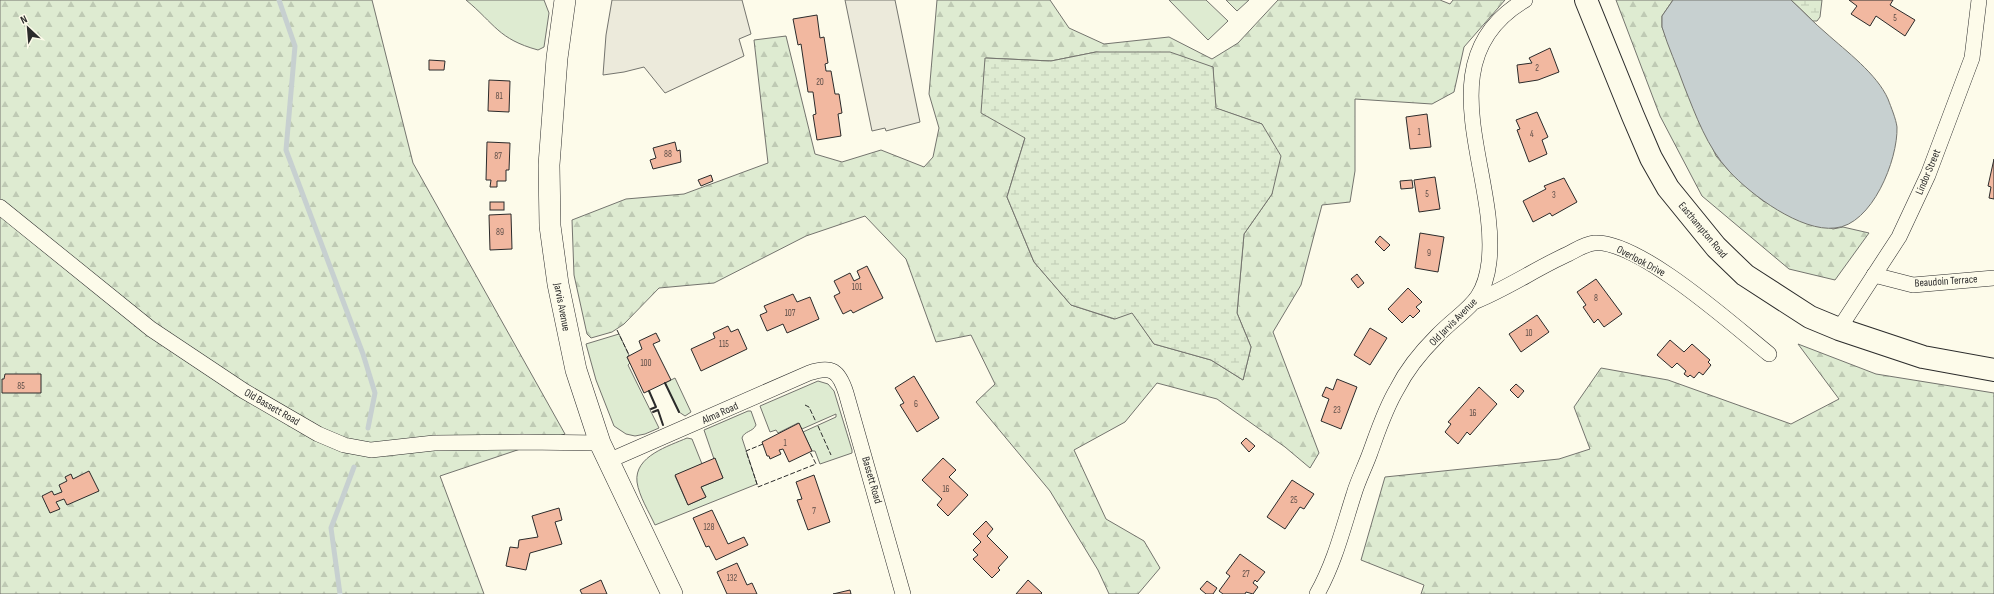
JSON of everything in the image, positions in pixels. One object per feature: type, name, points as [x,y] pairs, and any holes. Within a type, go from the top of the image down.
[{"type":"main road","name":"Easthampton Road","points":[[1586,0],[1615,75],[1651,158],[1673,194],[1716,247],[1744,275],[1810,317],[1839,329],[1923,357],[1994,370]]},
{"type":"street","name":"Jarvis Avenue","points":[[565,0],[557,58],[550,150],[550,226],[554,262],[566,328],[576,370],[604,452],[635,513],[672,594]]},
{"type":"street","name":"Old Jarvis Avenue","points":[[1317,594],[1336,554],[1354,493],[1379,426],[1397,388],[1408,371],[1438,335],[1476,301],[1484,286],[1490,249],[1472,112],[1471,82],[1473,68],[1481,45],[1492,27],[1507,11],[1525,0]]},
{"type":"street","name":"Lindor Street","points":[[1839,329],[1899,237],[1928,175],[1972,58],[1979,0]]},
{"type":"street","name":"Old Bassett Road","points":[[0,208],[151,329],[244,391],[318,434],[344,446],[371,450],[434,443],[523,442],[604,452]]},
{"type":"street","name":"Overlook Drive","points":[[1476,301],[1494,293],[1549,262],[1585,246],[1594,243],[1614,246],[1635,255],[1673,278],[1769,354]]},
{"type":"street","name":"Beaudoin Terrace","points":[[1874,275],[1913,285],[1994,278]]},
{"type":"street","name":"Alma Road","points":[[604,452],[809,374],[824,369],[832,371]]},
{"type":"street","name":"Bassett Road","points":[[832,371],[839,377],[846,393],[903,594]]},
{"type":"green space","points":[[0,0],[372,0],[413,163],[565,434],[440,476],[484,594],[0,594]]},
{"type":"green space","points":[[466,0],[544,0],[549,13],[544,47],[538,50],[525,46],[505,36]]},
{"type":"green space","points":[[937,0],[1050,0],[1069,28],[1104,44],[1169,37],[1212,59],[1238,43],[1278,0],[1440,0],[1450,4],[1453,0],[1505,0],[1464,47],[1454,92],[1432,104],[1355,99],[1355,171],[1350,202],[1322,205],[1301,285],[1273,332],[1319,453],[1310,468],[1285,447],[1217,399],[1157,383],[1125,422],[1074,450],[1106,519],[1144,541],[1160,568],[1138,594],[1109,594],[1098,570],[1050,491],[976,402],[995,384],[971,335],[936,342],[906,259],[865,216],[806,236],[714,283],[659,288],[624,324],[612,332],[591,338],[587,334],[574,275],[572,220],[626,199],[684,194],[768,163],[754,40],[786,36],[815,154],[842,162],[881,150],[924,167],[933,157],[939,128],[929,94]],"holes":[[[1096,52],[1213,67],[1215,108],[1262,124],[1272,194],[1244,234],[1237,313],[1251,347],[1243,380],[1211,360],[1154,344],[1132,312],[1114,319],[1071,305],[1034,262],[1007,197],[1025,138],[986,58],[1051,61]]]},
{"type":"green space","points":[[1169,0],[1206,0],[1228,21],[1208,40]]},
{"type":"green space","points":[[1226,0],[1249,0],[1237,11]]},
{"type":"green space","points":[[1616,0],[1673,0],[1662,16],[1662,27],[1716,156],[1730,172],[1763,201],[1833,229],[1843,227],[1869,233],[1835,280],[1789,269],[1702,196],[1660,116]]},
{"type":"green space","points":[[1791,0],[1822,0],[1820,17],[1817,21],[1813,21]]},
{"type":"green space","points":[[1096,52],[1170,52],[1213,67],[1216,108],[1262,124],[1281,156],[1272,194],[1244,234],[1237,313],[1251,347],[1243,380],[1211,360],[1154,344],[1132,313],[1115,319],[1071,305],[1034,262],[1007,197],[1025,138],[981,113],[985,58],[1051,61]]},
{"type":"green space","points":[[619,334],[629,355],[627,357],[630,363],[628,365],[659,428],[645,434],[635,436],[626,434],[614,426],[596,380],[586,344]]},
{"type":"green space","points":[[1798,344],[1876,374],[1994,393],[1994,594],[1421,594],[1424,585],[1361,560],[1385,477],[1559,459],[1590,449],[1574,407],[1601,368],[1668,380],[1791,424],[1839,399]]},
{"type":"green space","points":[[675,378],[691,412],[685,416],[679,412],[665,383]]},
{"type":"green space","points":[[818,381],[828,384],[834,391],[852,450],[852,453],[820,464],[815,451],[812,451],[803,432],[836,417],[836,414],[802,429],[798,423],[778,433],[776,430],[770,432],[760,406]]},
{"type":"green space","points":[[751,411],[756,425],[742,438],[757,484],[655,525],[638,487],[638,473],[641,465],[654,453],[687,438],[692,439],[702,464],[675,476],[688,505],[706,497],[701,487],[723,478],[714,459],[704,430]]},
{"type":"shaded area","points":[[612,0],[742,0],[751,34],[739,39],[744,56],[665,93],[644,67],[603,75],[606,35]]},
{"type":"shaded area","points":[[845,0],[895,0],[920,122],[886,131],[885,128],[872,131]]},
{"type":"shaded area","points":[[1673,0],[1791,0],[1869,72],[1888,99],[1897,127],[1896,141],[1888,173],[1871,203],[1860,216],[1848,224],[1835,228],[1822,228],[1807,224],[1792,218],[1763,201],[1738,181],[1721,162],[1714,152],[1698,120],[1664,34],[1662,27],[1662,16]]},
{"type":"building","points":[[1849,0],[1893,0],[1890,5],[1915,20],[1905,36],[1876,16],[1870,26],[1851,14],[1857,6]]},
{"type":"building","points":[[817,15],[820,38],[824,37],[828,63],[825,64],[826,71],[831,71],[835,94],[839,94],[842,113],[838,114],[841,136],[817,140],[813,115],[816,114],[813,92],[808,92],[801,44],[798,45],[793,19]]},
{"type":"building","points":[[1550,48],[1559,72],[1538,80],[1519,83],[1517,65],[1532,63],[1529,58]]},
{"type":"building","points":[[429,60],[445,61],[444,70],[429,70]]},
{"type":"building","points":[[489,80],[510,81],[509,112],[488,111]]},
{"type":"building","points":[[1537,112],[1548,137],[1542,140],[1547,154],[1529,162],[1517,130],[1520,129],[1516,120]]},
{"type":"building","points":[[1427,114],[1431,147],[1410,149],[1406,117]]},
{"type":"building","points":[[487,142],[510,143],[509,170],[506,170],[506,181],[497,181],[497,187],[490,187],[491,180],[486,180]]},
{"type":"building","points":[[675,142],[677,151],[680,150],[681,162],[653,169],[650,160],[656,158],[653,148]]},
{"type":"building","points":[[1994,159],[1994,199],[1989,198],[1991,187],[1988,186]]},
{"type":"building","points":[[711,175],[713,181],[701,186],[698,180]]},
{"type":"building","points":[[1435,177],[1440,209],[1419,212],[1414,180]]},
{"type":"building","points":[[1564,178],[1577,202],[1552,216],[1550,213],[1533,222],[1523,201],[1546,189],[1544,186]]},
{"type":"building","points":[[1412,180],[1413,188],[1401,189],[1400,181]]},
{"type":"building","points":[[490,202],[504,202],[504,210],[490,210]]},
{"type":"building","points":[[511,214],[512,249],[490,250],[489,215]]},
{"type":"building","points":[[1420,233],[1444,237],[1438,272],[1415,268]]},
{"type":"building","points":[[1380,236],[1390,245],[1384,251],[1375,242]]},
{"type":"building","points":[[867,266],[883,298],[853,313],[851,310],[843,314],[834,296],[840,293],[834,281],[850,273],[854,281],[860,278],[857,271]]},
{"type":"building","points":[[1357,274],[1364,283],[1358,288],[1351,279]]},
{"type":"building","points":[[1596,279],[1622,314],[1604,327],[1598,319],[1594,323],[1583,307],[1586,305],[1577,292]]},
{"type":"building","points":[[1408,288],[1422,302],[1416,307],[1420,311],[1413,318],[1410,315],[1402,323],[1388,309]]},
{"type":"building","points":[[793,294],[797,302],[810,297],[819,319],[787,333],[783,324],[767,331],[760,315],[767,312],[764,306]]},
{"type":"building","points":[[1537,315],[1549,332],[1521,352],[1509,334]]},
{"type":"building","points":[[728,326],[731,332],[738,329],[747,349],[701,371],[691,349],[715,338],[713,333]]},
{"type":"building","points":[[1370,328],[1387,338],[1370,365],[1354,355]]},
{"type":"building","points":[[656,333],[660,341],[653,344],[671,380],[644,393],[627,357],[642,349],[639,341]]},
{"type":"building","points":[[1670,340],[1684,352],[1692,344],[1710,360],[1708,362],[1711,365],[1703,375],[1699,372],[1694,378],[1690,375],[1688,377],[1684,374],[1686,371],[1677,363],[1672,368],[1657,355]]},
{"type":"building","points":[[5,374],[41,374],[41,393],[2,393],[2,379],[4,379]]},
{"type":"building","points":[[914,376],[939,418],[917,432],[900,405],[904,403],[895,388]]},
{"type":"building","points":[[1337,379],[1357,387],[1341,429],[1321,421],[1329,399],[1322,396],[1326,387],[1333,390]]},
{"type":"building","points":[[1516,384],[1524,391],[1518,398],[1510,390]]},
{"type":"building","points":[[1479,387],[1497,404],[1470,435],[1467,432],[1458,444],[1445,432],[1451,424],[1448,422]]},
{"type":"building","points":[[799,423],[812,451],[789,462],[783,449],[779,450],[781,454],[770,459],[769,456],[767,456],[762,442]]},
{"type":"building","points":[[1246,438],[1255,446],[1249,452],[1241,443]]},
{"type":"building","points":[[715,458],[723,478],[701,487],[706,497],[688,505],[675,475]]},
{"type":"building","points":[[943,458],[956,470],[949,477],[968,495],[948,516],[937,505],[942,499],[922,480]]},
{"type":"building","points":[[89,471],[99,491],[67,505],[64,499],[56,502],[60,509],[50,513],[42,496],[52,491],[54,495],[62,492],[59,485],[67,481],[65,477],[71,474],[73,479]]},
{"type":"building","points":[[814,475],[830,522],[808,530],[797,500],[802,499],[796,482]]},
{"type":"building","points":[[1292,480],[1314,494],[1304,509],[1300,507],[1285,529],[1267,517]]},
{"type":"building","points":[[559,508],[562,520],[555,522],[562,544],[530,553],[526,570],[506,566],[510,547],[518,548],[519,540],[538,537],[532,516]]},
{"type":"building","points":[[712,510],[728,544],[744,537],[748,545],[716,560],[709,546],[706,547],[693,518]]},
{"type":"building","points":[[986,521],[993,529],[987,536],[1008,557],[998,568],[1000,570],[992,578],[973,559],[978,555],[973,550],[981,542],[973,534]]},
{"type":"building","points":[[1240,554],[1265,572],[1257,582],[1255,580],[1253,583],[1258,587],[1253,594],[1246,592],[1245,594],[1223,594],[1219,591],[1230,576],[1226,573]]},
{"type":"building","points":[[737,563],[747,585],[752,583],[757,594],[727,594],[717,572]]},
{"type":"building","points":[[601,580],[607,594],[582,594],[580,590]]},
{"type":"building","points":[[1028,580],[1042,593],[1041,594],[1016,594]]},
{"type":"building","points":[[1207,581],[1217,588],[1213,594],[1206,594],[1200,589]]},
{"type":"building","points":[[850,590],[851,594],[833,594]]},
{"type":"waterway","points":[[279,0],[295,46],[286,150],[363,354],[375,393],[368,428]]},
{"type":"waterway","points":[[340,594],[331,528],[354,467]]},
{"type":"fence","points":[[617,330],[629,355]]},
{"type":"fence","points":[[805,405],[809,407],[816,422]]},
{"type":"fence","points":[[818,426],[831,455]]},
{"type":"fence","points":[[763,444],[746,451],[758,487],[816,464],[810,452]]},
{"type":"wall","points":[[665,383],[679,412]]},
{"type":"wall","points":[[649,391],[656,407],[651,409]]},
{"type":"wall","points":[[653,412],[658,410],[663,425]]}]
